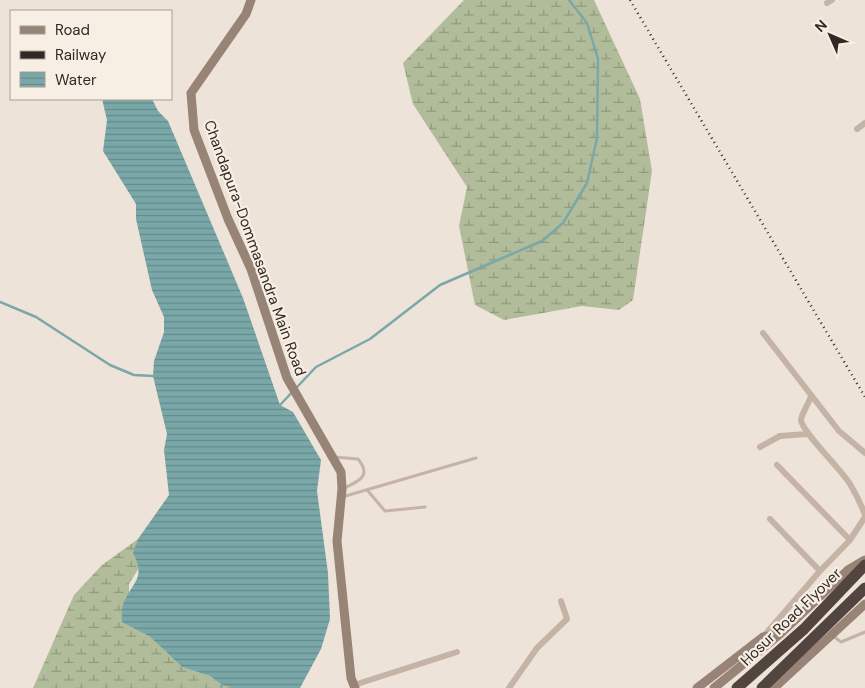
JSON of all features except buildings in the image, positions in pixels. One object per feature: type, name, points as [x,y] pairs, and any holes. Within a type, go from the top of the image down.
[{"type":"highway","name":"Hosur Road Flyover","points":[[736,688],[804,629],[865,565]]},
{"type":"highway","name":"Hosur Road Flyover","points":[[762,688],[865,588]]},
{"type":"main road","name":"Chandapura-Dommasandra Main Road","points":[[251,0],[246,14],[191,93],[191,110],[194,130],[228,219],[251,269],[287,378],[341,472],[337,541],[353,685]]},
{"type":"main road","points":[[714,688],[780,634],[848,570],[865,560]]},
{"type":"main road","points":[[774,688],[865,604]]},
{"type":"main road","points":[[697,688],[763,637],[780,634]]},
{"type":"street","points":[[857,129],[865,123]]},
{"type":"street","points":[[763,333],[839,432],[865,453]]},
{"type":"street","points":[[763,637],[820,571],[850,540],[865,516],[850,483],[820,446],[807,434],[801,422],[801,416],[806,410],[811,396]]},
{"type":"street","points":[[760,447],[780,436],[807,434]]},
{"type":"street","points":[[777,465],[850,540]]},
{"type":"street","points":[[770,520],[820,571]]},
{"type":"street","points":[[509,688],[537,648],[567,619],[561,601]]},
{"type":"street","points":[[353,685],[457,652]]},
{"type":"lane","points":[[334,457],[358,459],[364,466],[364,474],[361,479],[341,493]]},
{"type":"lane","points":[[341,493],[368,491],[476,458]]},
{"type":"lane","points":[[368,491],[385,511],[425,507]]},
{"type":"lane","points":[[832,636],[841,642],[865,632]]},
{"type":"green space","points":[[464,0],[594,0],[640,99],[652,171],[633,300],[619,310],[582,306],[504,320],[475,305],[459,226],[467,187],[413,104],[403,63]]},
{"type":"green space","points":[[138,539],[140,566],[129,584],[129,593],[149,636],[182,667],[210,676],[222,685],[242,688],[33,688],[74,595],[102,565]]},
{"type":"water","points":[[102,100],[152,100],[158,111],[168,121],[243,298],[280,405],[293,412],[321,460],[317,491],[328,573],[330,619],[321,649],[300,688],[233,688],[222,685],[210,676],[182,667],[149,636],[122,622],[123,605],[138,575],[137,562],[133,553],[138,539],[169,495],[164,450],[167,434],[153,376],[154,361],[164,332],[164,317],[152,290],[136,219],[136,204],[103,151],[107,120]]},
{"type":"waterway","points":[[280,405],[316,367],[370,339],[440,285],[542,241],[563,223],[587,183],[597,138],[598,59],[587,23],[569,0]]},
{"type":"waterway","points":[[0,302],[36,317],[110,365],[134,375],[153,376]]},
{"type":"railway","points":[[630,0],[865,397]]}]
